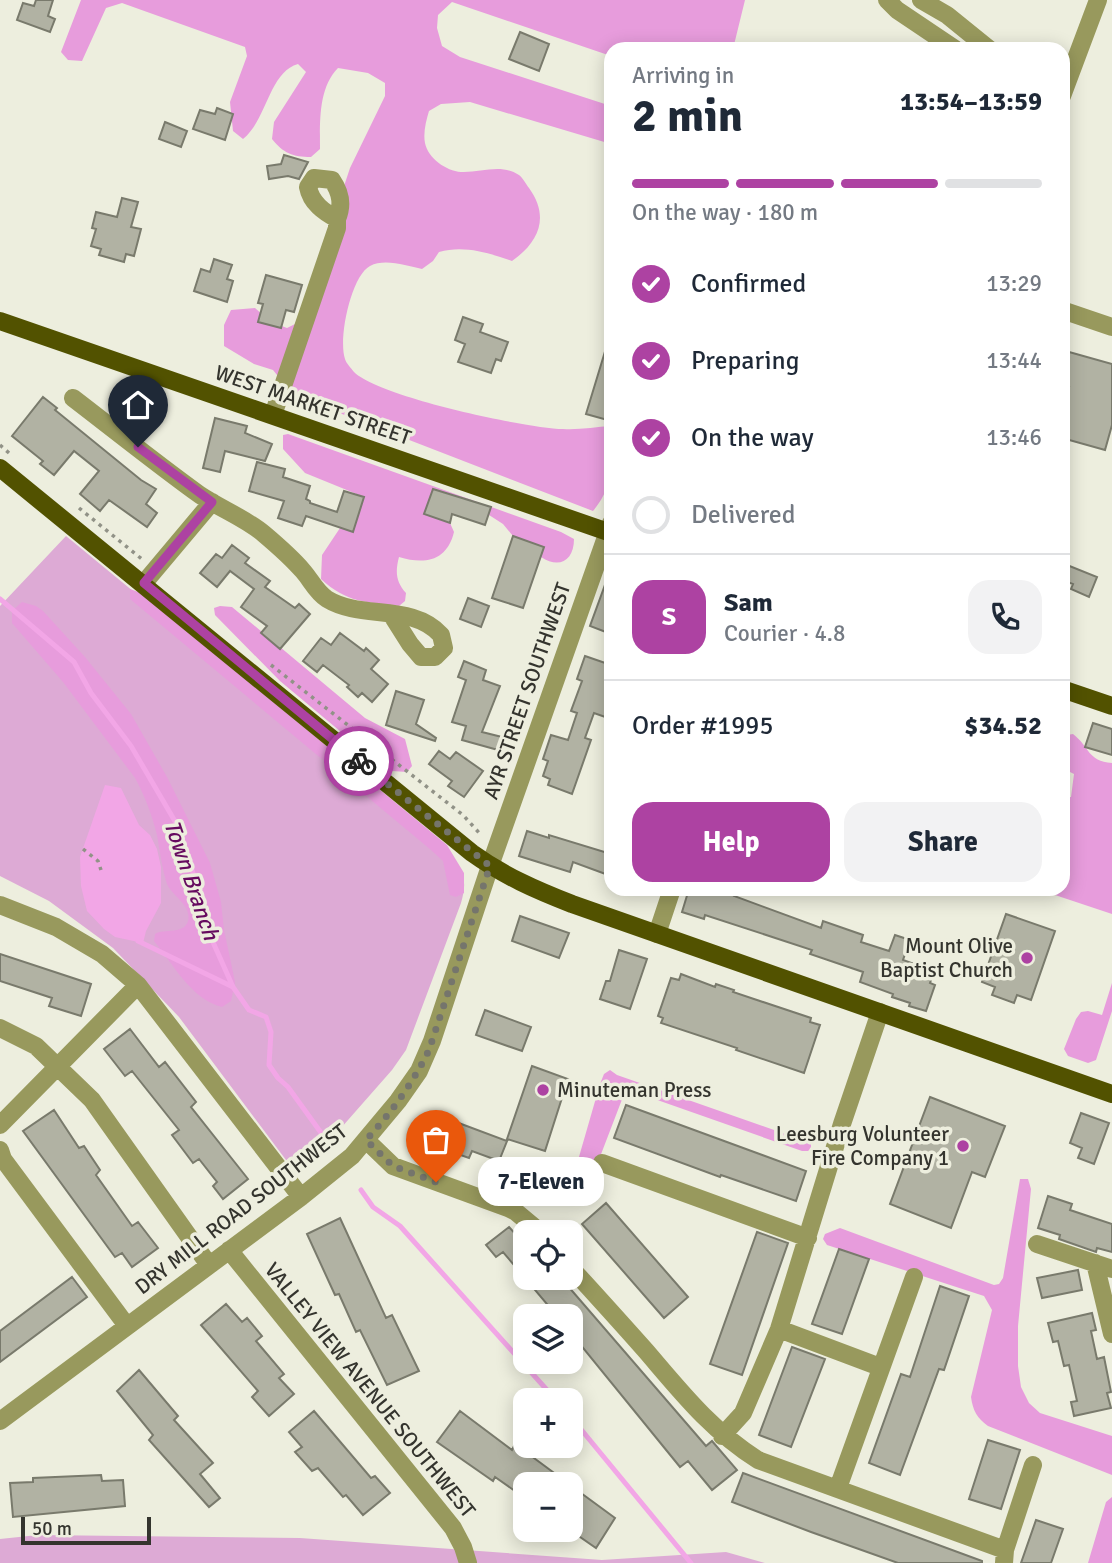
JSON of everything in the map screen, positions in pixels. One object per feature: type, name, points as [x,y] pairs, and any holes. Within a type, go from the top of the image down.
[{"type":"main road","name":"WEST MARKET STREET","points":[[0,321],[604,527]]},
{"type":"main road","points":[[5,461],[490,866],[526,887],[1112,1094]]},
{"type":"main road","points":[[1070,692],[1112,706]]},
{"type":"street","points":[[887,0],[897,10],[945,42]]},
{"type":"street","points":[[921,0],[947,15],[980,42]]},
{"type":"street","points":[[1070,75],[1098,0]]},
{"type":"street","points":[[272,415],[335,237],[337,219]]},
{"type":"street","points":[[1070,313],[1112,327]]},
{"type":"street","points":[[74,398],[207,499],[263,533],[302,570],[326,598],[352,607],[391,614]]},
{"type":"street","points":[[142,575],[207,499]]},
{"type":"street","name":"AYR STREET SOUTHWEST","points":[[490,866],[604,546]]},
{"type":"street","name":"DRY MILL ROAD SOUTHWEST","points":[[0,1421],[352,1156],[398,1101],[419,1071],[429,1050],[490,866]]},
{"type":"street","points":[[657,934],[670,896]]},
{"type":"street","points":[[0,905],[56,927],[102,954],[138,985],[301,1197]]},
{"type":"street","points":[[0,1125],[138,985]]},
{"type":"street","points":[[722,1436],[743,1413],[779,1329],[842,1124],[880,1012]]},
{"type":"street","points":[[0,1028],[36,1046],[92,1100],[209,1265]]},
{"type":"street","points":[[366,1140],[393,1166],[508,1208],[526,1220]]},
{"type":"street","points":[[0,1150],[2,1158],[127,1326]]},
{"type":"street","points":[[602,1163],[808,1238]]},
{"type":"street","points":[[1037,1244],[1104,1266],[1112,1334]]},
{"type":"street","name":"VALLEY VIEW AVENUE SOUTHWEST","points":[[229,1250],[429,1495],[453,1528],[468,1563]]},
{"type":"street","points":[[838,1488],[914,1278]]},
{"type":"street","points":[[583,1281],[722,1436],[758,1460],[838,1488],[1004,1557],[1033,1465]]},
{"type":"street","points":[[779,1329],[880,1367]]},
{"type":"path","points":[[0,445],[5,461]]},
{"type":"path","points":[[74,504],[142,575]]},
{"type":"path","points":[[269,664],[463,815],[483,838]]},
{"type":"path","points":[[83,849],[98,861],[101,870]]},
{"type":"shaded area","points":[[81,0],[745,0],[735,42],[604,42],[604,54],[452,2],[438,15],[437,28],[442,46],[460,57],[604,104],[604,142],[470,102],[441,104],[429,111],[424,139],[430,154],[439,163],[461,172],[498,169],[519,175],[539,209],[540,219],[535,237],[512,261],[458,249],[439,252],[433,261],[422,269],[396,263],[376,264],[363,272],[352,295],[345,323],[343,350],[347,364],[369,382],[421,401],[518,423],[569,429],[604,426],[604,494],[593,511],[293,395],[273,370],[254,364],[224,346],[224,325],[231,310],[255,308],[271,322],[287,328],[299,322],[350,168],[385,96],[385,83],[368,73],[338,68],[331,76],[324,96],[320,117],[320,149],[311,157],[299,156],[284,151],[272,139],[274,122],[306,72],[298,64],[281,76],[258,120],[243,139],[233,131],[230,102],[247,56],[245,47],[122,3],[106,8],[82,61],[68,60],[61,52]]},
{"type":"shaded area","points":[[288,434],[561,532],[574,539],[571,553],[564,561],[548,561],[541,557],[543,547],[513,536],[503,524],[489,515],[491,507],[433,489],[425,514],[450,523],[454,532],[446,549],[440,555],[426,560],[399,557],[397,576],[406,593],[405,601],[399,606],[348,597],[321,579],[322,555],[340,528],[353,531],[364,497],[305,473],[283,449],[283,435]]},
{"type":"shaded area","points":[[66,536],[449,851],[463,876],[461,903],[406,1050],[341,1128],[292,1168],[179,1017],[113,948],[49,901],[0,876],[0,606]]},
{"type":"shaded area","points":[[130,589],[141,593],[447,845],[464,873],[464,893],[456,897],[450,895],[443,861],[130,599]]},
{"type":"shaded area","points":[[22,602],[43,611],[131,714],[167,777],[210,863],[221,902],[235,982],[231,1001],[222,1007],[201,997],[192,989],[154,941],[155,934],[159,932],[178,930],[186,925],[188,915],[184,905],[167,884],[148,806],[135,778],[63,682],[12,623],[12,611]]},
{"type":"shaded area","points":[[232,607],[365,718],[405,739],[412,766],[407,772],[392,771],[371,757],[280,681],[215,615],[214,608]]},
{"type":"shaded area","points":[[1070,734],[1079,739],[1093,756],[1112,763],[1112,914],[1058,896],[1070,896],[1070,797],[1074,774],[1070,772]]},
{"type":"shaded area","points":[[105,785],[121,788],[139,825],[150,835],[157,849],[161,867],[161,903],[146,931],[143,943],[115,937],[87,911],[81,886],[80,857]]},
{"type":"shaded area","points":[[1112,983],[1112,1011],[1096,1060],[1088,1063],[1068,1056],[1064,1049],[1076,1019],[1081,1012],[1102,1015]]},
{"type":"shaded area","points":[[610,1070],[617,1075],[811,1143],[811,1148],[802,1151],[626,1089],[585,1196],[580,1201],[568,1201],[600,1084],[604,1074]]},
{"type":"shaded area","points":[[1020,1179],[1028,1179],[1031,1189],[1018,1326],[1021,1387],[1029,1403],[1040,1413],[1112,1436],[1112,1475],[988,1426],[978,1417],[971,1397],[992,1310],[984,1296],[827,1245],[823,1239],[825,1234],[840,1228],[994,1285],[999,1284],[1003,1278]]},
{"type":"shaded area","points":[[1112,1497],[1112,1563],[1088,1563],[1106,1502]]},
{"type":"shaded area","points":[[38,1535],[300,1538],[602,1560],[726,1552],[765,1563],[0,1563],[0,1539]]},
{"type":"building","points":[[36,0],[53,0],[48,16],[55,19],[50,32],[17,20],[23,3],[34,6]]},
{"type":"building","points":[[520,32],[549,44],[539,71],[509,59]]},
{"type":"building","points":[[217,108],[233,114],[225,140],[193,129],[200,110],[215,114]]},
{"type":"building","points":[[165,122],[187,131],[181,147],[159,139]]},
{"type":"building","points":[[284,155],[308,162],[299,179],[288,176],[269,179],[267,166],[281,164]]},
{"type":"building","points":[[122,198],[138,202],[131,227],[141,229],[134,256],[126,254],[124,262],[99,255],[101,249],[91,246],[96,229],[92,228],[96,212],[117,217]]},
{"type":"building","points":[[214,259],[232,265],[227,279],[233,281],[227,302],[194,291],[201,269],[210,272]]},
{"type":"building","points":[[266,275],[302,285],[294,312],[286,310],[281,328],[258,322],[263,304],[258,303]]},
{"type":"building","points":[[463,317],[483,324],[480,332],[508,342],[501,361],[496,359],[491,373],[458,362],[465,344],[455,340]]},
{"type":"building","points":[[1070,352],[1112,364],[1112,425],[1105,450],[1070,440]]},
{"type":"building","points":[[604,355],[604,419],[586,414]]},
{"type":"building","points":[[43,397],[57,408],[55,410],[141,480],[156,489],[146,504],[157,513],[147,527],[109,500],[100,511],[80,494],[99,471],[74,451],[54,475],[40,464],[43,461],[12,436]]},
{"type":"building","points":[[215,418],[247,426],[245,433],[272,444],[265,461],[225,451],[220,472],[203,468]]},
{"type":"building","points":[[257,462],[285,469],[283,477],[310,486],[306,499],[310,503],[337,512],[344,491],[364,497],[353,532],[306,516],[302,526],[278,518],[284,501],[249,491]]},
{"type":"building","points":[[433,489],[491,507],[485,525],[452,514],[450,523],[424,514]]},
{"type":"building","points":[[513,536],[544,547],[523,608],[492,598]]},
{"type":"building","points":[[232,545],[249,558],[245,563],[270,581],[265,587],[295,608],[299,604],[310,614],[280,649],[261,633],[267,626],[241,607],[254,589],[230,571],[217,587],[200,573],[216,554],[222,558]]},
{"type":"building","points":[[1070,566],[1097,577],[1089,597],[1071,589],[1073,584],[1070,583]]},
{"type":"building","points":[[604,588],[604,631],[590,626]]},
{"type":"building","points":[[468,598],[489,606],[481,627],[460,619]]},
{"type":"building","points":[[340,633],[364,651],[366,648],[379,660],[371,669],[388,684],[372,702],[362,693],[358,697],[347,687],[349,685],[323,665],[317,672],[303,661],[321,638],[331,645]]},
{"type":"building","points":[[585,656],[604,663],[604,717],[594,713],[585,738],[591,740],[572,794],[548,785],[550,779],[543,776],[548,761],[543,759],[551,735],[568,740],[577,713],[571,711],[582,681],[577,679]]},
{"type":"building","points":[[464,661],[486,670],[483,680],[500,686],[482,732],[502,737],[498,750],[462,740],[466,726],[452,722],[466,680],[458,677]]},
{"type":"building","points":[[396,691],[424,700],[416,724],[436,738],[435,741],[386,725]]},
{"type":"building","points":[[1093,723],[1112,729],[1112,755],[1085,747]]},
{"type":"building","points":[[439,751],[450,759],[456,752],[483,771],[464,797],[448,786],[452,781],[429,764]]},
{"type":"building","points":[[527,831],[549,838],[549,835],[604,852],[604,873],[573,862],[570,872],[519,856]]},
{"type":"building","points":[[687,896],[734,896],[821,928],[823,921],[863,935],[861,942],[889,951],[895,935],[910,940],[903,960],[934,971],[930,983],[935,985],[926,1011],[909,1006],[910,1003],[892,997],[893,994],[860,982],[863,972],[810,954],[812,950],[705,915],[704,919],[682,912]]},
{"type":"building","points":[[1006,914],[1055,931],[1031,1000],[1017,995],[1014,1003],[992,995],[995,987],[982,982]]},
{"type":"building","points":[[520,916],[569,933],[559,958],[512,941]]},
{"type":"building","points":[[619,950],[647,959],[630,1009],[600,999],[606,981],[610,981]]},
{"type":"building","points":[[0,954],[91,984],[81,1016],[49,1006],[52,998],[0,981]]},
{"type":"building","points":[[681,974],[811,1018],[810,1022],[820,1025],[804,1073],[661,1023],[663,1018],[658,1016],[671,978],[679,980]]},
{"type":"building","points":[[485,1010],[531,1027],[522,1051],[476,1035]]},
{"type":"building","points":[[130,1029],[159,1067],[165,1062],[196,1102],[191,1107],[248,1179],[223,1199],[213,1186],[217,1182],[199,1159],[193,1163],[172,1135],[179,1130],[132,1071],[125,1076],[104,1049]]},
{"type":"building","points":[[532,1066],[568,1079],[545,1151],[507,1139]]},
{"type":"building","points":[[930,1097],[1005,1126],[985,1177],[972,1172],[951,1228],[890,1204]]},
{"type":"building","points":[[626,1105],[806,1171],[796,1201],[721,1175],[720,1177],[614,1138]]},
{"type":"building","points":[[54,1110],[79,1148],[84,1146],[100,1170],[96,1175],[132,1226],[138,1222],[158,1248],[132,1267],[122,1253],[115,1257],[23,1131]]},
{"type":"building","points":[[1081,1113],[1109,1123],[1094,1164],[1078,1158],[1082,1148],[1070,1143]]},
{"type":"building","points":[[456,1122],[507,1141],[499,1161],[472,1151],[469,1158],[446,1150]]},
{"type":"building","points":[[1048,1196],[1072,1204],[1070,1210],[1112,1224],[1112,1252],[1097,1248],[1096,1252],[1059,1239],[1060,1235],[1038,1228]]},
{"type":"building","points":[[606,1203],[688,1297],[664,1318],[583,1223]]},
{"type":"building","points":[[340,1218],[386,1318],[392,1315],[419,1371],[387,1385],[360,1330],[356,1332],[339,1294],[335,1295],[307,1234]]},
{"type":"building","points":[[509,1227],[513,1231],[513,1264],[503,1252],[496,1257],[486,1245]]},
{"type":"building","points":[[757,1232],[788,1243],[742,1375],[710,1364]]},
{"type":"building","points":[[839,1249],[869,1259],[842,1334],[812,1324]]},
{"type":"building","points":[[1078,1270],[1082,1290],[1042,1298],[1037,1278]]},
{"type":"building","points":[[72,1277],[87,1297],[0,1362],[0,1331]]},
{"type":"building","points":[[940,1286],[969,1296],[944,1370],[939,1369],[900,1475],[869,1463],[901,1374],[910,1377]]},
{"type":"building","points":[[535,1290],[571,1290],[706,1446],[712,1441],[737,1470],[712,1490],[688,1461],[680,1467],[583,1348],[583,1304],[547,1304]]},
{"type":"building","points":[[226,1304],[242,1322],[247,1318],[262,1336],[256,1341],[284,1374],[279,1378],[294,1394],[269,1416],[252,1397],[258,1391],[201,1325]]},
{"type":"building","points":[[1092,1313],[1096,1330],[1091,1331],[1097,1359],[1104,1357],[1111,1392],[1107,1393],[1111,1408],[1074,1416],[1071,1402],[1077,1401],[1069,1365],[1064,1366],[1058,1341],[1053,1342],[1048,1323]]},
{"type":"building","points":[[792,1347],[825,1359],[791,1447],[759,1435]]},
{"type":"building","points":[[139,1370],[178,1416],[174,1420],[213,1463],[200,1474],[220,1498],[209,1507],[149,1440],[153,1435],[117,1391]]},
{"type":"building","points":[[314,1411],[371,1478],[375,1476],[390,1493],[363,1515],[318,1468],[312,1471],[295,1452],[302,1447],[289,1432]]},
{"type":"building","points":[[460,1411],[512,1450],[513,1448],[513,1458],[534,1458],[553,1472],[513,1472],[513,1490],[495,1477],[493,1481],[437,1442]]},
{"type":"building","points":[[988,1440],[1020,1450],[1001,1509],[969,1499]]},
{"type":"building","points":[[743,1473],[982,1563],[898,1563],[811,1532],[732,1502]]},
{"type":"building","points":[[101,1475],[102,1481],[123,1480],[125,1506],[13,1517],[10,1483],[33,1482],[33,1478]]},
{"type":"building","points":[[583,1495],[615,1518],[596,1548],[583,1539]]},
{"type":"building","points":[[1036,1520],[1063,1529],[1051,1563],[1021,1563]]},
{"type":"waterway","name":"Town Branch","points":[[0,599],[74,662],[91,693],[131,746],[176,823],[195,879],[204,922],[233,987],[249,1010],[266,1017],[271,1032],[269,1065],[327,1141]]},
{"type":"waterway","points":[[138,941],[233,987]]},
{"type":"waterway","name":"Town Branch","points":[[361,1190],[373,1207],[400,1226],[545,1388]]},
{"type":"waterway","name":"Town Branch","points":[[583,1432],[691,1563]]},
{"type":"way so far","points":[[359,761],[490,866],[429,1050],[419,1071],[398,1101],[366,1140],[393,1166],[436,1182]]},
{"type":"place","name":"Mount Olive Baptist Church","points":[[1027,958]]},
{"type":"place","name":"Minuteman Press","points":[[543,1090]]},
{"type":"place","name":"Leesburg Volunteer Fire Company 1","points":[[963,1146]]},
{"type":"place","name":"7-Eleven","points":[[436,1182]]},
{"type":"route","points":[[138,447],[212,502],[144,583],[359,761]]}]
